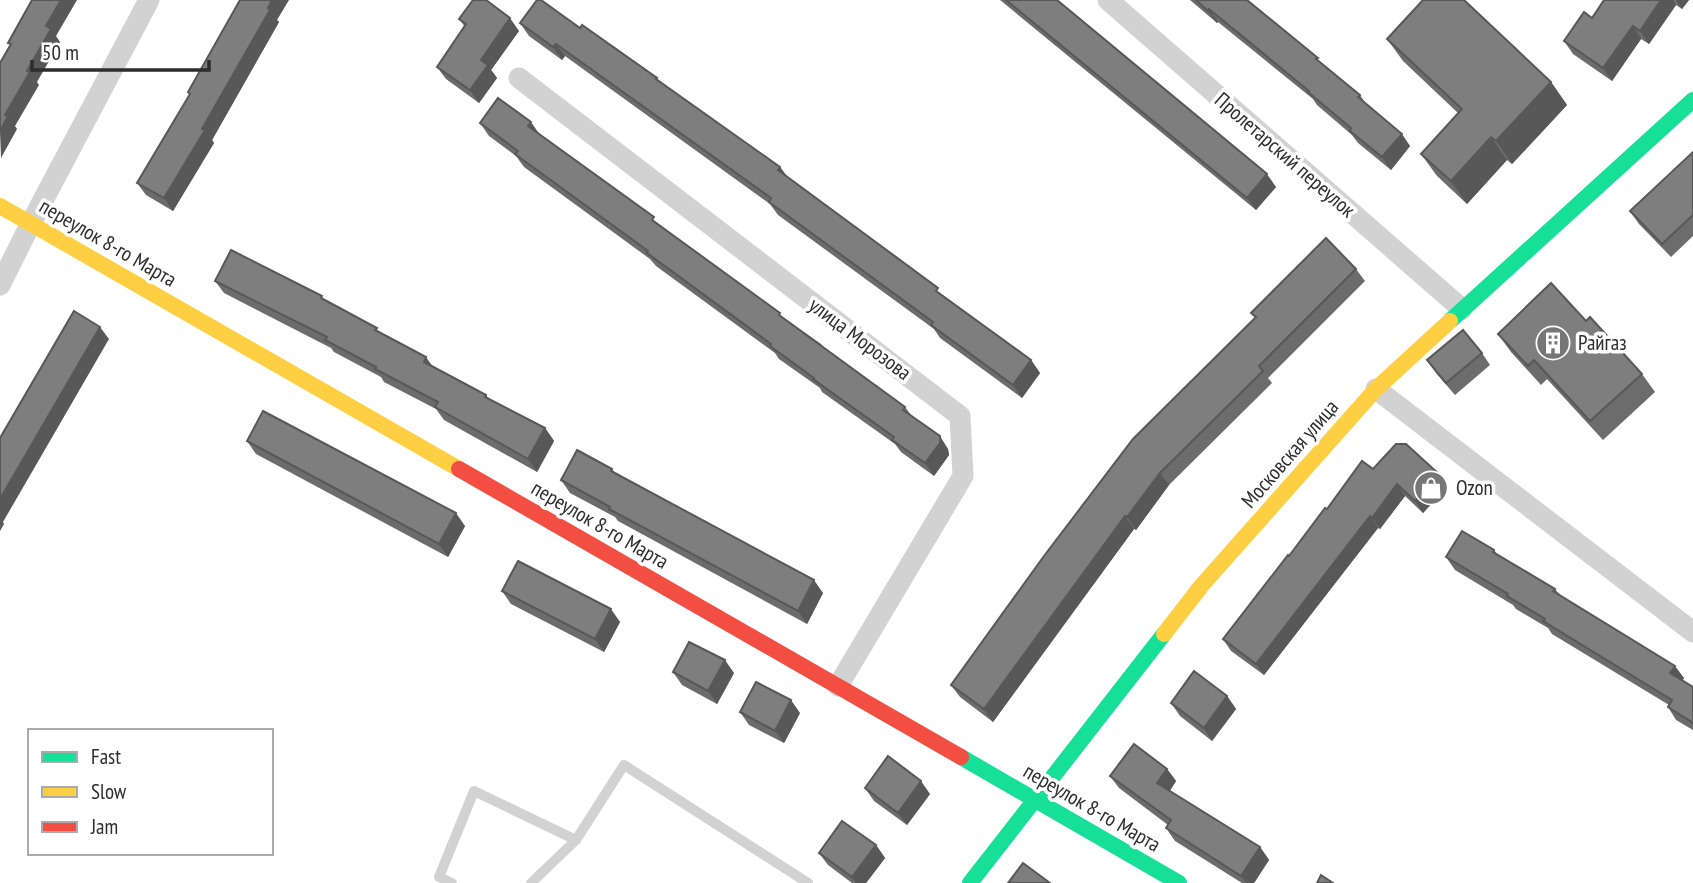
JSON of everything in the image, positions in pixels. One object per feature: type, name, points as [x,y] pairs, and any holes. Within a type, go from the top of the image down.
[{"type":"street","points":[[0,285],[149,0]]},
{"type":"street","name":"Пролетарский переулок","points":[[1108,0],[1462,309]]},
{"type":"street","name":"улица Морозова","points":[[519,78],[960,416],[963,476],[838,686]]},
{"type":"street","name":"Московская улица","points":[[970,883],[1202,585],[1376,389],[1693,100]]},
{"type":"street","name":"переулок 8-го Марта","points":[[0,206],[1179,883]]},
{"type":"street","points":[[1376,389],[1693,632]]},
{"type":"lane","points":[[531,883],[576,840],[624,765],[808,883]]},
{"type":"lane","points":[[452,883],[439,877],[474,791],[576,840]]},
{"type":"building","points":[[32,0],[61,0],[46,26],[51,29],[5,115],[8,116],[0,131],[0,63]]},
{"type":"building","points":[[240,0],[272,0],[268,8],[270,10],[202,129],[205,130],[164,198],[137,183],[190,94],[188,92]]},
{"type":"building","points":[[473,0],[486,0],[510,18],[481,60],[488,65],[470,90],[437,67],[466,24],[459,19]]},
{"type":"building","points":[[537,0],[541,0],[580,28],[582,25],[780,167],[778,170],[1031,360],[1013,385],[931,325],[933,322],[769,202],[771,198],[556,44],[553,47],[520,23]]},
{"type":"building","points":[[1006,0],[1057,0],[1267,174],[1247,198]]},
{"type":"building","points":[[1196,0],[1247,0],[1318,58],[1316,59],[1402,134],[1382,157],[1350,131],[1351,128],[1309,91]]},
{"type":"building","points":[[1423,0],[1464,0],[1551,82],[1496,141],[1491,137],[1451,181],[1421,154],[1462,109],[1387,39]]},
{"type":"building","points":[[1604,0],[1661,0],[1640,31],[1633,26],[1603,68],[1564,41],[1584,12],[1592,18]]},
{"type":"building","points":[[498,98],[531,122],[528,126],[654,217],[652,220],[780,313],[779,315],[905,407],[903,410],[940,436],[940,443],[925,463],[770,346],[771,344],[647,253],[648,251],[515,154],[518,151],[480,123]]},
{"type":"building","points":[[1693,152],[1693,215],[1662,244],[1630,211]]},
{"type":"building","points":[[1326,238],[1356,269],[1259,366],[1263,371],[1160,473],[1127,517],[1125,516],[984,709],[951,685],[1133,439],[1256,317],[1251,313]]},
{"type":"building","points":[[231,250],[322,296],[321,298],[377,328],[375,330],[426,357],[424,362],[545,428],[528,459],[435,407],[438,402],[325,340],[327,337],[215,281]]},
{"type":"building","points":[[1551,283],[1586,321],[1590,317],[1642,374],[1590,421],[1534,360],[1528,366],[1498,334]]},
{"type":"building","points":[[74,311],[100,327],[0,499],[0,438]]},
{"type":"building","points":[[1463,330],[1482,353],[1446,383],[1427,360]]},
{"type":"building","points":[[263,411],[456,513],[439,544],[247,441]]},
{"type":"building","points":[[1396,444],[1406,444],[1440,475],[1415,501],[1397,484],[1256,664],[1223,639],[1362,461],[1373,469]]},
{"type":"building","points":[[577,450],[814,580],[798,611],[609,509],[610,507],[561,480]]},
{"type":"building","points":[[1462,531],[1675,666],[1670,673],[1693,687],[1693,723],[1668,707],[1672,700],[1543,621],[1545,619],[1507,596],[1508,594],[1446,557]]},
{"type":"building","points":[[518,561],[611,609],[595,639],[502,591]]},
{"type":"building","points":[[689,642],[725,660],[708,691],[673,672]]},
{"type":"building","points":[[1194,671],[1227,696],[1204,728],[1171,703]]},
{"type":"building","points":[[756,682],[791,700],[775,731],[740,712]]},
{"type":"building","points":[[1134,744],[1167,769],[1157,783],[1260,847],[1241,876],[1166,828],[1171,820],[1110,776]]},
{"type":"building","points":[[888,756],[921,781],[898,813],[865,788]]},
{"type":"building","points":[[842,821],[876,845],[852,877],[819,853]]},
{"type":"building","points":[[1023,863],[1050,883],[1008,883]]},
{"type":"building","points":[[1321,875],[1333,883],[1317,883]]},
{"type":"traffic: fast","points":[[1450,321],[1693,100]]},
{"type":"traffic: fast","points":[[970,883],[1164,634]]},
{"type":"traffic: fast","points":[[961,757],[1179,883]]},
{"type":"traffic: slow","points":[[0,206],[459,469]]},
{"type":"traffic: slow","points":[[1164,634],[1202,585],[1376,389],[1450,321]]},
{"type":"traffic: jam","points":[[459,469],[961,757]]},
{"type":"place","name":"Райгаз","points":[[1553,343]]},
{"type":"place","name":"Ozon","points":[[1431,488]]}]
